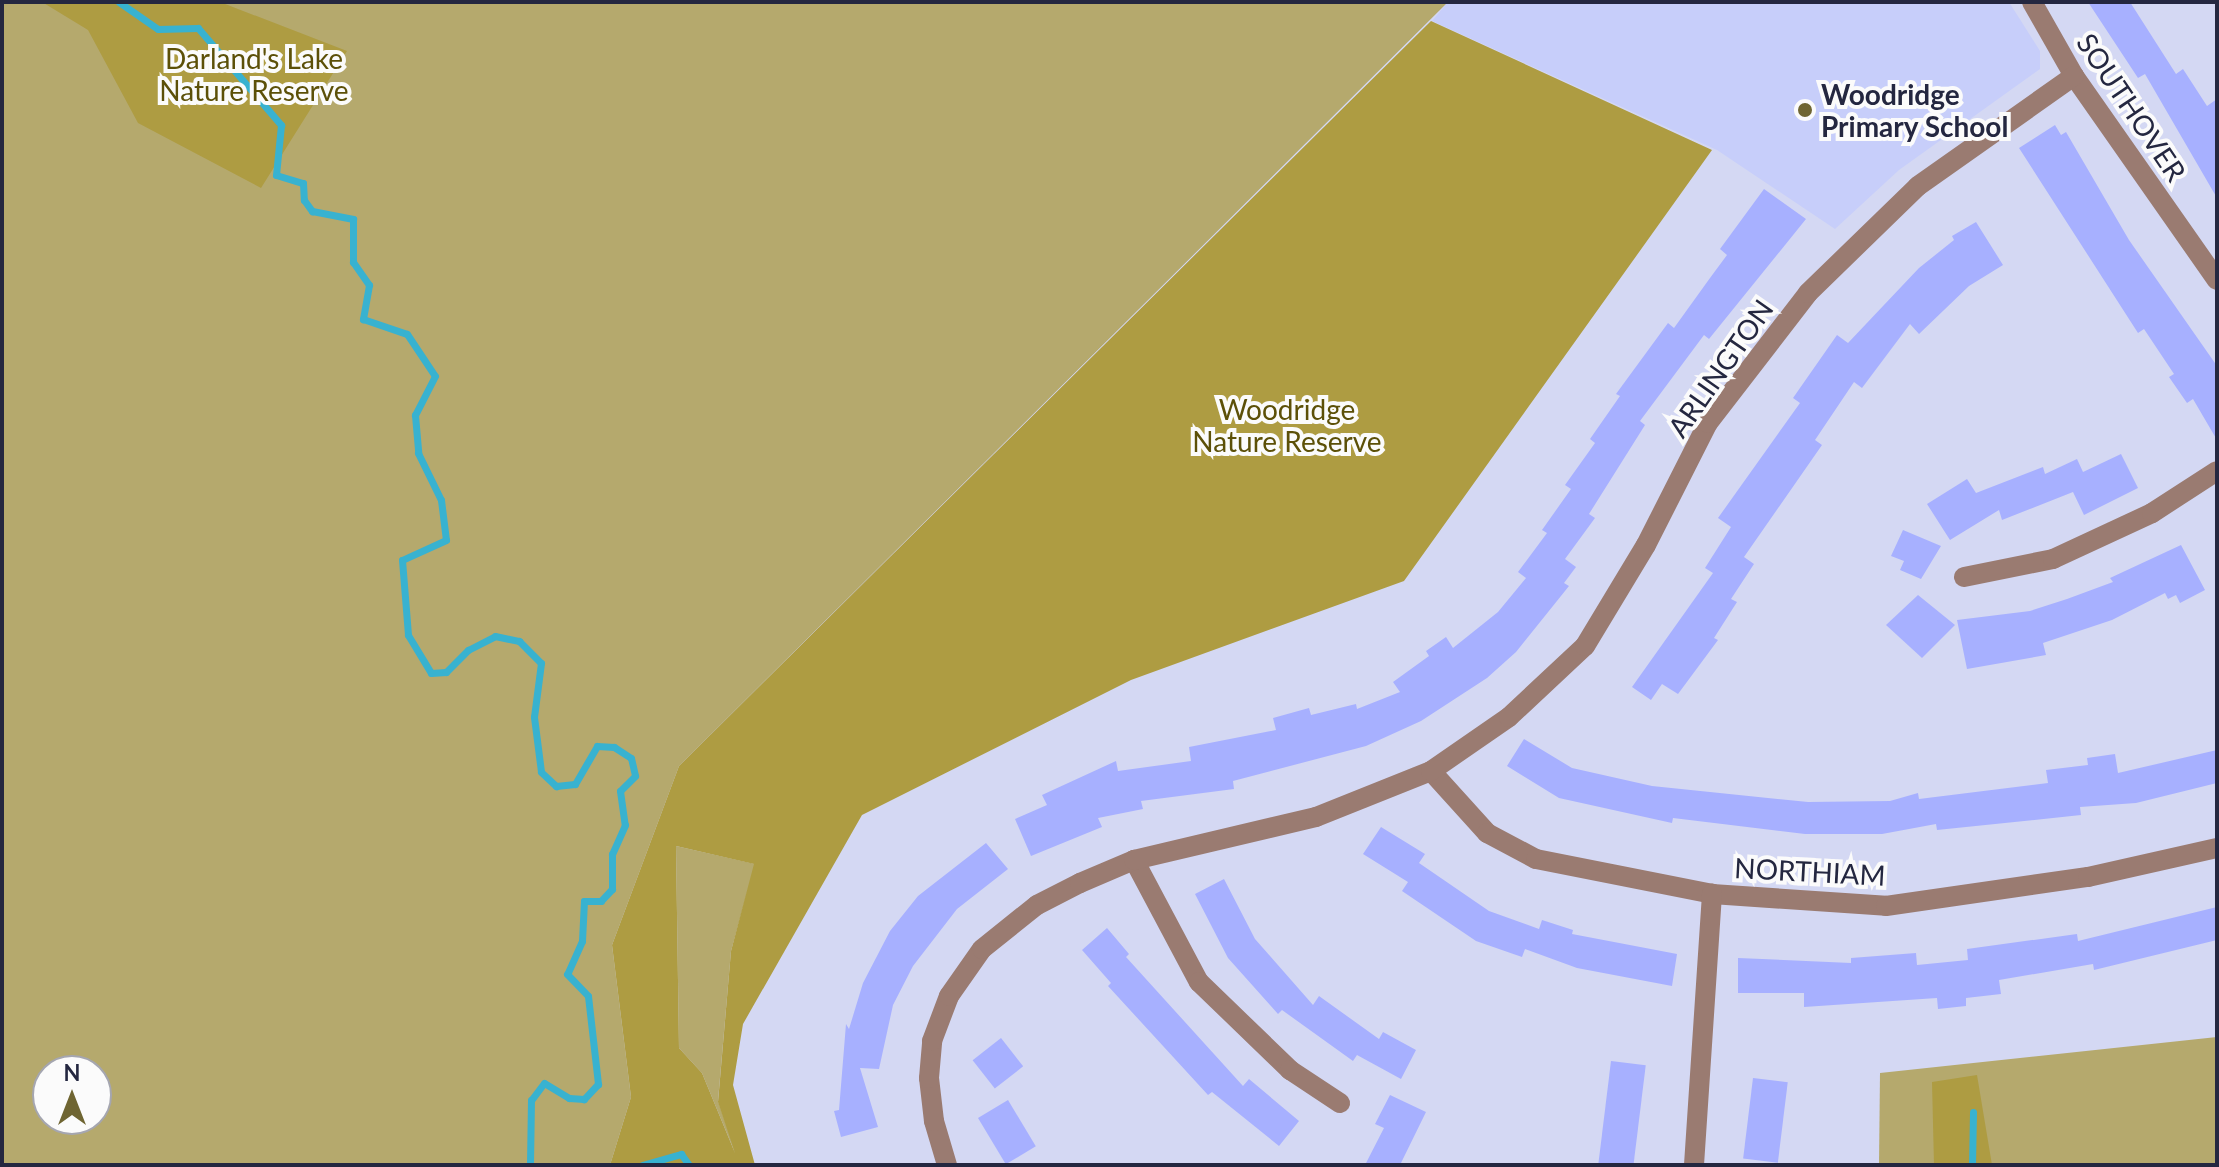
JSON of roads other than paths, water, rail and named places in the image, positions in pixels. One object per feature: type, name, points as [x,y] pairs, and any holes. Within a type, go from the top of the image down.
[{"type":"street","name":"SOUTHOVER","points":[[2032,2],[2074,76],[2217,280]]},
{"type":"street","name":"ARLINGTON","points":[[947,1165],[934,1121],[929,1078],[932,1041],[949,996],[982,949],[1037,905],[1134,860],[1316,817],[1431,771],[1509,717],[1585,646],[1646,545],[1708,423],[1808,293],[1918,186],[2074,76]]},
{"type":"street","points":[[1964,577],[2053,559],[2152,513],[2217,471]]},
{"type":"street","name":"NORTHIAM","points":[[1431,771],[1487,833],[1536,859],[1712,894],[1886,906],[2088,877],[2217,848]]},
{"type":"street","points":[[1134,860],[1199,982],[1290,1070],[1340,1103]]},
{"type":"street","points":[[1694,1165],[1712,894]]},
{"type":"waterway","points":[[119,2],[158,29],[198,28],[281,125],[276,175],[303,183],[304,200],[312,211],[353,219],[353,262],[369,285],[363,319],[407,334],[435,376],[415,415],[418,453],[441,500],[446,540],[402,560],[408,635],[431,673],[446,672],[468,650],[495,636],[519,641],[541,663],[534,717],[541,772],[556,786],[575,784],[597,746],[614,747],[631,758],[635,776],[620,791],[625,825],[612,854],[612,889],[601,901],[584,901],[582,941],[567,974],[588,996],[598,1084],[584,1099],[569,1098],[544,1083],[531,1100],[530,1165]]},
{"type":"waterway","points":[[1972,1165],[1973,1112]]},
{"type":"waterway","points":[[642,1165],[681,1154],[689,1165]]},
{"type":"place","name":"Woodridge Primary School","points":[[1805,110]]},
{"type":"park label","name":"Darland's Lake Nature Reserve","points":[[254,74]]},
{"type":"park label","name":"Woodridge Nature Reserve","points":[[1287,425]]}]
